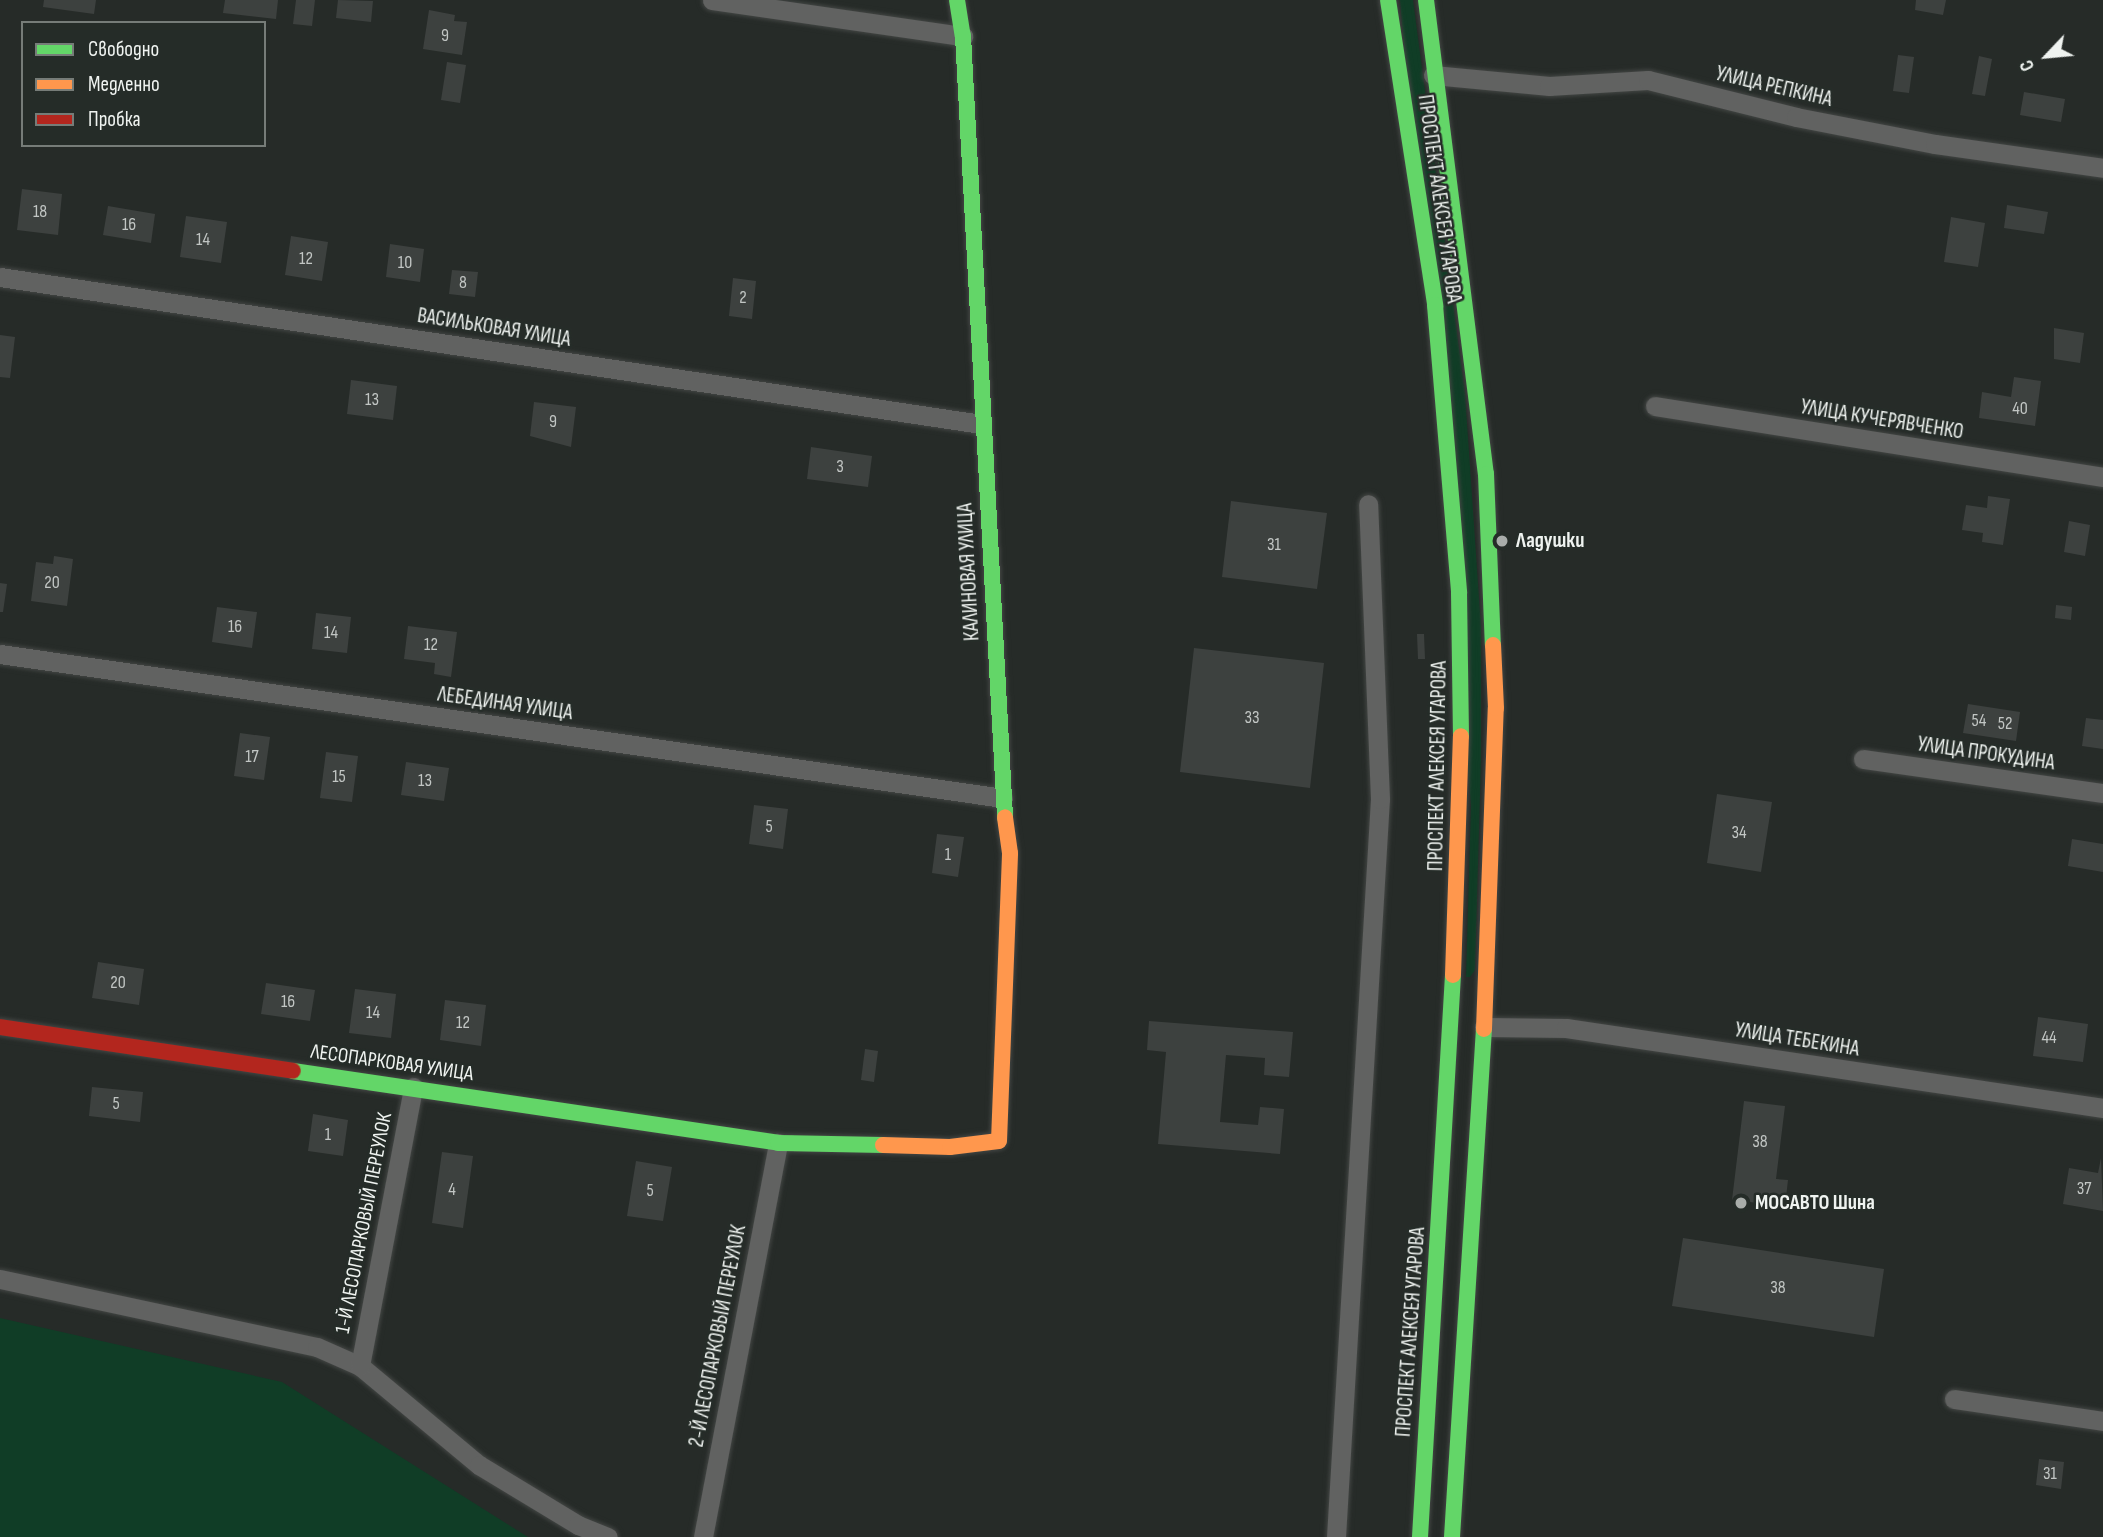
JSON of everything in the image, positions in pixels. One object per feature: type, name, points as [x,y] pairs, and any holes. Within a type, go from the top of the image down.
[{"type":"main road","name":"КАЛИНОВАЯ УЛИЦА","points":[[957,0],[963,36],[981,424],[1003,798],[1010,853],[999,1141]]},
{"type":"main road","name":"ПРОСПЕКТ АЛЕКСЕЯ УГАРОВА","points":[[1388,0],[1434,305],[1460,593],[1462,775],[1451,1025],[1420,1537]]},
{"type":"main road","name":"ПРОСПЕКТ АЛЕКСЕЯ УГАРОВА","points":[[1426,0],[1433,75],[1486,474],[1496,708],[1483,1027],[1452,1537]]},
{"type":"main road","points":[[1451,1025],[1483,1027]]},
{"type":"main road","name":"ЛЕСОПАРКОВАЯ УЛИЦА","points":[[0,1027],[778,1143],[950,1147],[999,1141]]},
{"type":"street","points":[[712,0],[963,36]]},
{"type":"street","name":"УЛИЦА РЕПКИНА","points":[[1433,75],[1549,86],[1648,80],[1796,117],[1923,141],[2103,168]]},
{"type":"street","name":"ВАСИЛЬКОВАЯ УЛИЦА","points":[[0,277],[981,424]]},
{"type":"street","name":"УЛИЦА КУЧЕРЯВЧЕНКО","points":[[1655,406],[2103,477]]},
{"type":"street","points":[[1336,1537],[1380,799],[1368,504]]},
{"type":"street","name":"ЛЕБЕДИНАЯ УЛИЦА","points":[[0,654],[1003,798]]},
{"type":"street","name":"УЛИЦА ПРОКУДИНА","points":[[1863,759],[2103,793]]},
{"type":"street","name":"УЛИЦА ТЕБЕКИНА","points":[[1483,1027],[1566,1028],[2103,1108]]},
{"type":"street","name":"1-Й ЛЕСОПАРКОВЫЙ ПЕРЕУЛОК","points":[[360,1366],[413,1087]]},
{"type":"street","name":"2-Й ЛЕСОПАРКОВЫЙ ПЕРЕУЛОК","points":[[703,1537],[778,1143]]},
{"type":"street","points":[[0,1279],[317,1347],[360,1366],[479,1465],[578,1525],[608,1537]]},
{"type":"street","points":[[1954,1399],[2103,1421]]},
{"type":"green space","points":[[1400,0],[1413,0],[1465,394],[1481,627],[1481,760],[1475,970],[1470,977],[1466,977],[1471,805]]},
{"type":"green space","points":[[0,1318],[282,1382],[528,1537],[0,1537]]},
{"type":"building","points":[[44,0],[96,0],[94,14],[43,7]]},
{"type":"building","points":[[225,0],[278,0],[276,19],[223,13]]},
{"type":"building","points":[[296,0],[315,0],[312,26],[293,24]]},
{"type":"building","points":[[338,0],[373,1],[371,22],[336,18]]},
{"type":"building","points":[[1916,0],[1946,0],[1943,15],[1915,10]]},
{"type":"building","points":[[429,10],[455,15],[454,21],[467,22],[462,55],[423,49]]},
{"type":"building","points":[[1898,55],[1914,57],[1909,93],[1893,91]]},
{"type":"building","points":[[1979,56],[1992,59],[1985,96],[1972,94]]},
{"type":"building","points":[[447,62],[466,65],[460,103],[441,100]]},
{"type":"building","points":[[2024,92],[2065,99],[2061,122],[2020,115]]},
{"type":"building","points":[[22,189],[62,194],[58,235],[17,230]]},
{"type":"building","points":[[2007,205],[2048,212],[2044,234],[2004,228]]},
{"type":"building","points":[[108,206],[155,214],[151,243],[103,235]]},
{"type":"building","points":[[186,216],[227,222],[221,263],[180,257]]},
{"type":"building","points":[[1951,217],[1985,223],[1978,267],[1944,262]]},
{"type":"building","points":[[291,236],[328,242],[322,281],[285,275]]},
{"type":"building","points":[[390,244],[424,249],[420,282],[386,277]]},
{"type":"building","points":[[452,270],[478,272],[475,297],[449,294]]},
{"type":"building","points":[[733,278],[756,281],[752,319],[729,316]]},
{"type":"building","points":[[2054,328],[2084,333],[2080,363],[2054,359]]},
{"type":"building","points":[[0,335],[15,337],[10,378],[0,377]]},
{"type":"building","points":[[2014,377],[2041,381],[2035,426],[1979,418],[1982,392],[2011,397]]},
{"type":"building","points":[[351,380],[397,386],[393,420],[347,414]]},
{"type":"building","points":[[534,402],[576,407],[571,447],[530,436]]},
{"type":"building","points":[[811,447],[872,456],[868,487],[807,479]]},
{"type":"building","points":[[1988,496],[2010,499],[2003,545],[1982,542],[1983,533],[1962,530],[1966,505],[1987,508]]},
{"type":"building","points":[[1231,501],[1327,513],[1317,589],[1222,577]]},
{"type":"building","points":[[2069,521],[2090,525],[2085,556],[2064,552]]},
{"type":"building","points":[[54,556],[73,559],[67,606],[31,601],[36,562],[53,564]]},
{"type":"building","points":[[0,583],[7,584],[3,612],[0,612]]},
{"type":"building","points":[[2056,605],[2072,607],[2071,620],[2055,618]]},
{"type":"building","points":[[217,607],[257,612],[252,648],[212,642]]},
{"type":"building","points":[[316,613],[351,617],[347,653],[312,649]]},
{"type":"building","points":[[408,626],[457,632],[451,677],[434,674],[435,663],[404,659]]},
{"type":"building","points":[[1417,634],[1424,634],[1425,659],[1418,659]]},
{"type":"building","points":[[1194,648],[1324,663],[1310,788],[1180,772]]},
{"type":"building","points":[[1968,704],[2020,712],[2016,741],[1963,733]]},
{"type":"building","points":[[2086,718],[2103,720],[2103,749],[2082,746]]},
{"type":"building","points":[[240,733],[270,737],[264,780],[234,776]]},
{"type":"building","points":[[326,752],[358,756],[352,802],[320,798]]},
{"type":"building","points":[[406,762],[449,768],[444,801],[401,795]]},
{"type":"building","points":[[1717,794],[1772,802],[1761,872],[1707,863]]},
{"type":"building","points":[[754,805],[788,809],[783,849],[749,844]]},
{"type":"building","points":[[937,834],[964,837],[958,877],[932,873]]},
{"type":"building","points":[[2072,839],[2103,844],[2103,872],[2068,866]]},
{"type":"building","points":[[98,962],[144,969],[139,1005],[92,998]]},
{"type":"building","points":[[266,983],[315,990],[310,1021],[261,1014]]},
{"type":"building","points":[[355,989],[396,994],[391,1038],[349,1033]]},
{"type":"building","points":[[445,1000],[486,1005],[481,1046],[440,1040]]},
{"type":"building","points":[[2038,1017],[2088,1024],[2083,1062],[2033,1056]]},
{"type":"building","points":[[1149,1021],[1293,1032],[1289,1077],[1264,1075],[1265,1058],[1226,1055],[1220,1122],[1258,1125],[1260,1107],[1284,1109],[1280,1154],[1158,1144],[1166,1052],[1147,1050]]},
{"type":"building","points":[[865,1049],[878,1051],[874,1082],[861,1080]]},
{"type":"building","points":[[92,1087],[143,1092],[140,1122],[89,1116]]},
{"type":"building","points":[[1744,1101],[1785,1106],[1776,1179],[1788,1180],[1785,1206],[1732,1200]]},
{"type":"building","points":[[313,1114],[348,1120],[343,1156],[308,1151]]},
{"type":"building","points":[[442,1152],[473,1156],[463,1228],[432,1223]]},
{"type":"building","points":[[2101,1158],[2103,1211],[2063,1204],[2069,1168],[2098,1173]]},
{"type":"building","points":[[636,1161],[672,1167],[663,1221],[627,1216]]},
{"type":"building","points":[[1683,1238],[1884,1269],[1874,1337],[1672,1306]]},
{"type":"building","points":[[2039,1459],[2064,1462],[2061,1489],[2036,1485]]},
{"type":"traffic: fast","points":[[957,0],[963,36],[1005,817]]},
{"type":"traffic: fast","points":[[1388,0],[1435,305],[1459,593],[1461,736]]},
{"type":"traffic: fast","points":[[1426,0],[1486,474],[1493,645]]},
{"type":"traffic: fast","points":[[1420,1537],[1453,975]]},
{"type":"traffic: fast","points":[[1452,1537],[1484,1029]]},
{"type":"traffic: fast","points":[[293,1071],[778,1143],[883,1145]]},
{"type":"traffic: slow","points":[[1484,1029],[1496,708],[1493,645]]},
{"type":"traffic: slow","points":[[1453,975],[1461,736]]},
{"type":"traffic: slow","points":[[883,1145],[950,1147],[999,1141],[1010,853],[1005,817]]},
{"type":"traffic: jam","points":[[0,1027],[293,1071]]},
{"type":"place","name":"Ладушки","points":[[1502,541]]},
{"type":"place","name":"МОСАВТО Шина","points":[[1741,1203]]}]
